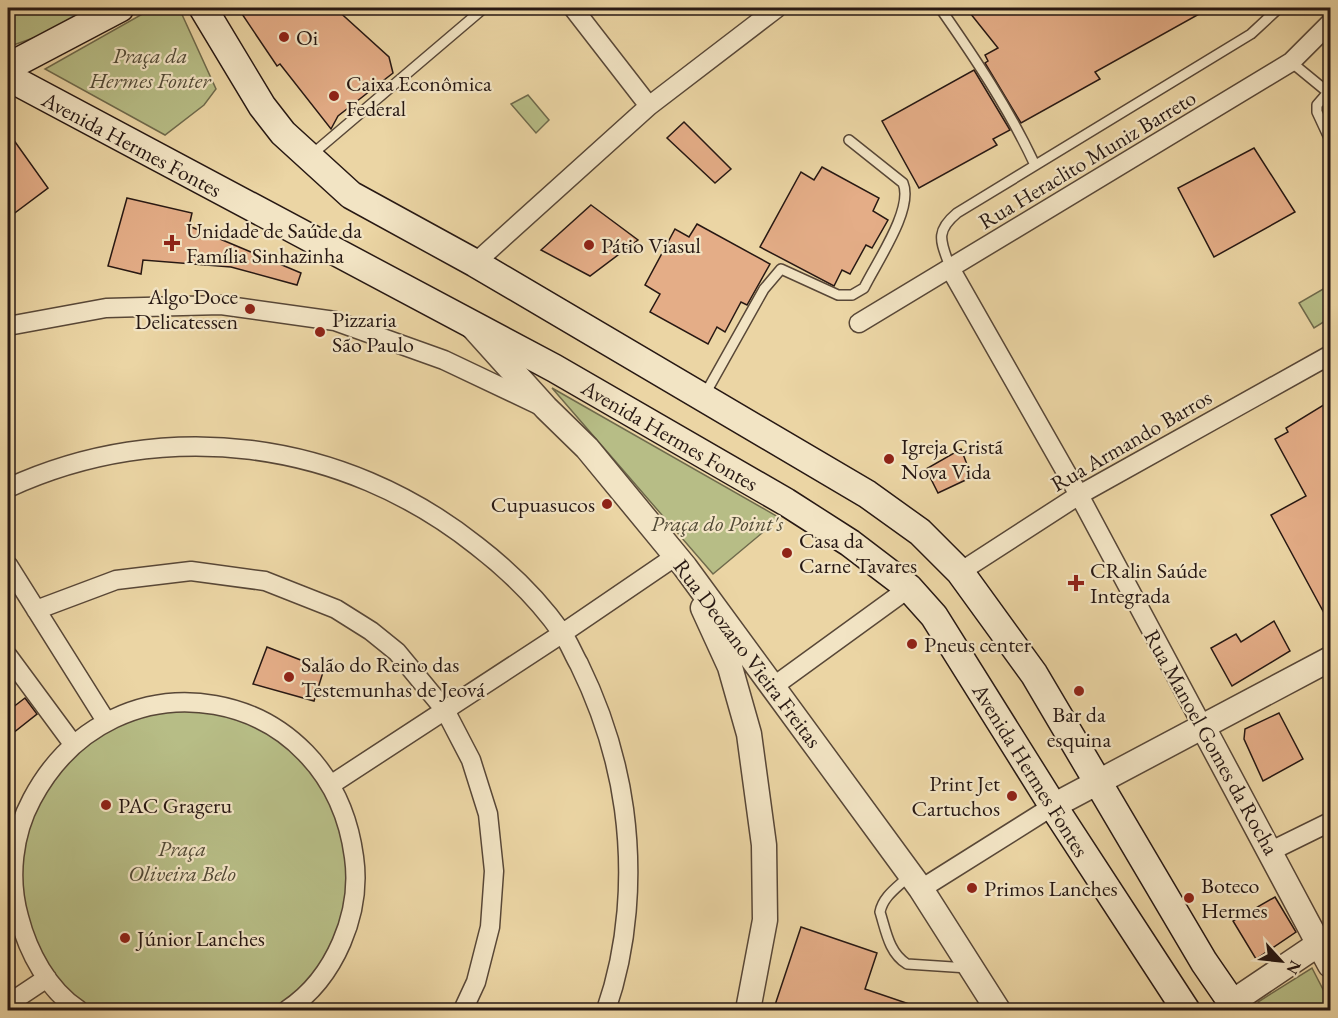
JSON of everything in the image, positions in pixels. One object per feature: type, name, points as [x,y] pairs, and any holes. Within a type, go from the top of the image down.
[{"type":"main road","points":[[8,68],[120,8]]},
{"type":"main road","points":[[203,8],[262,106],[283,133],[351,195],[475,263],[867,494],[920,532],[960,572],[1034,674],[1204,962],[1234,1007]]},
{"type":"main road","name":"Avenida Hermes Fontes","points":[[8,77],[467,321],[786,502],[850,543],[909,588],[934,616],[1183,1010]]},
{"type":"street","points":[[573,8],[648,106]]},
{"type":"street","points":[[475,263],[648,106],[777,8]]},
{"type":"street","name":"Rua Heraclito Muniz Barreto","points":[[860,323],[951,270],[1291,62],[1330,23]]},
{"type":"street","name":"Rua Manoel Gomes da Rocha","points":[[951,270],[1078,495],[1330,964]]},
{"type":"street","points":[[8,326],[106,308],[221,305],[335,321],[444,360],[546,408]]},
{"type":"street","name":"Rua Deozano Vieira Freitas","points":[[467,321],[546,408],[587,448],[680,562],[774,686],[916,882],[998,1011]]},
{"type":"street","name":"Rua Armando Barros","points":[[960,572],[1078,495],[1330,356]]},
{"type":"street","points":[[8,488],[44,471],[125,450],[208,445],[291,455],[370,480],[443,519],[508,570],[563,633],[596,699],[618,769],[628,842],[627,916],[613,989],[606,1011]]},
{"type":"street","points":[[332,784],[563,633],[680,562],[730,667],[749,734],[764,845],[765,920],[748,1011]]},
{"type":"street","points":[[8,565],[106,721]]},
{"type":"street","points":[[36,610],[116,580],[191,571],[265,581],[336,609],[371,631],[397,652],[445,710],[471,760],[488,814],[494,871],[490,927],[476,982],[462,1011]]},
{"type":"street","points":[[774,686],[909,588]]},
{"type":"street","points":[[8,656],[73,744]]},
{"type":"street","points":[[916,882],[1053,806],[1330,659]]},
{"type":"street","points":[[79,1011],[47,978],[26,941],[14,900],[13,856],[23,814],[44,776],[73,744],[106,721],[146,706],[189,701],[231,708],[271,724],[305,750],[332,784],[350,827],[357,874],[350,921],[331,965],[298,1007]]},
{"type":"street","points":[[1271,851],[1330,822]]},
{"type":"street","points":[[1234,1007],[1320,943]]},
{"type":"street","points":[[8,1004],[47,978]]},
{"type":"lane","points":[[308,158],[484,8]]},
{"type":"lane","points":[[940,8],[972,53],[1017,126],[1035,165]]},
{"type":"lane","points":[[951,270],[940,234],[943,226],[957,213],[1251,34],[1279,8]]},
{"type":"lane","points":[[1291,62],[1330,92],[1317,105],[1317,112],[1330,140]]},
{"type":"lane","points":[[703,398],[764,289],[781,269],[838,296],[852,295],[864,288],[903,211],[907,194],[903,183],[849,140]]},
{"type":"lane","points":[[916,882],[888,896],[881,906],[880,912],[891,948],[899,959],[907,964],[972,968]]},
{"type":"green space","points":[[8,8],[99,8],[64,27],[8,47]]},
{"type":"green space","name":"Praça da Hermes Fonter","points":[[153,8],[179,8],[216,89],[204,105],[165,135],[45,69]]},
{"type":"green space","points":[[528,95],[549,120],[536,133],[511,104]]},
{"type":"green space","points":[[1330,285],[1330,318],[1314,328],[1299,303]]},
{"type":"green space","name":"Praça do Point's","points":[[552,388],[780,518],[713,574]]},
{"type":"green space","name":"Praça Oliveira Belo","points":[[175,708],[226,714],[261,729],[286,746],[308,766],[325,790],[338,816],[345,845],[348,875],[338,933],[331,949],[311,977],[278,1010],[87,1010],[43,966],[21,912],[18,854],[35,799],[70,753],[119,721]]},
{"type":"green space","points":[[1312,968],[1330,1003],[1330,1010],[1265,1010],[1258,1002]]},
{"type":"building","points":[[238,8],[335,8],[389,57],[393,73],[338,116],[331,129],[280,64],[277,66]]},
{"type":"building","points":[[966,8],[1210,8],[1095,72],[1100,79],[1021,123],[985,63],[988,61],[985,55],[998,48]]},
{"type":"building","points":[[974,70],[1010,130],[993,139],[997,145],[919,188],[882,121]]},
{"type":"building","points":[[684,122],[731,169],[715,183],[667,138]]},
{"type":"building","points":[[8,132],[48,188],[8,218]]},
{"type":"building","points":[[1254,148],[1295,212],[1214,257],[1178,188]]},
{"type":"building","points":[[822,167],[879,198],[873,211],[888,220],[872,248],[866,245],[850,274],[842,270],[834,286],[760,247],[801,172],[814,180]]},
{"type":"building","name":"Unidade de Saúde da Família Sinhazinha","points":[[127,198],[192,213],[189,226],[301,273],[297,285],[231,267],[143,260],[141,274],[108,266]]},
{"type":"building","name":"Pátio Viasul","points":[[591,205],[638,240],[590,276],[541,250]]},
{"type":"building","points":[[697,224],[770,264],[747,305],[741,302],[725,332],[717,327],[708,344],[650,312],[660,294],[645,285],[675,229],[689,237]]},
{"type":"building","points":[[1330,401],[1330,624],[1271,515],[1306,496],[1275,439],[1288,432],[1286,428]]},
{"type":"building","points":[[961,449],[972,477],[938,493],[926,469]]},
{"type":"building","points":[[1274,621],[1290,651],[1232,686],[1211,648],[1236,634],[1241,642]]},
{"type":"building","name":"Salão do Reino das Testemunhas de Jeová","points":[[267,647],[324,669],[314,701],[253,684]]},
{"type":"building","points":[[25,698],[37,714],[8,737],[8,711]]},
{"type":"building","points":[[1279,713],[1303,759],[1263,781],[1244,739],[1245,729]]},
{"type":"building","points":[[1275,897],[1296,932],[1256,959],[1233,921]]},
{"type":"building","points":[[801,927],[877,953],[865,989],[918,1007],[917,1011],[773,1011]]},
{"type":"place","name":"Oi","points":[[284,37]]},
{"type":"place","name":"Caixa Econômica Federal","points":[[334,96]]},
{"type":"place","name":"Unidade de Saúde da Família Sinhazinha","points":[[172,243]]},
{"type":"place","name":"Pátio Viasul","points":[[589,245]]},
{"type":"place","name":"Algo Doce Delicatessen","points":[[250,309]]},
{"type":"place","name":"Pizzaria São Paulo","points":[[320,332]]},
{"type":"place","name":"Igreja Cristã Nova Vida","points":[[889,459]]},
{"type":"place","name":"Cupuasucos","points":[[607,504]]},
{"type":"place","name":"Casa da Carne Tavares","points":[[787,553]]},
{"type":"place","name":"CRalin Saúde Integrada","points":[[1076,583]]},
{"type":"place","name":"Pneus center","points":[[912,644]]},
{"type":"place","name":"Salão do Reino das Testemunhas de Jeová","points":[[289,677]]},
{"type":"place","name":"Bar da esquina","points":[[1079,691]]},
{"type":"place","name":"Print Jet Cartuchos","points":[[1012,796]]},
{"type":"place","name":"PAC Grageru","points":[[106,805]]},
{"type":"place","name":"Primos Lanches","points":[[972,888]]},
{"type":"place","name":"Boteco Hermes","points":[[1189,898]]},
{"type":"place","name":"Júnior Lanches","points":[[125,938]]}]
